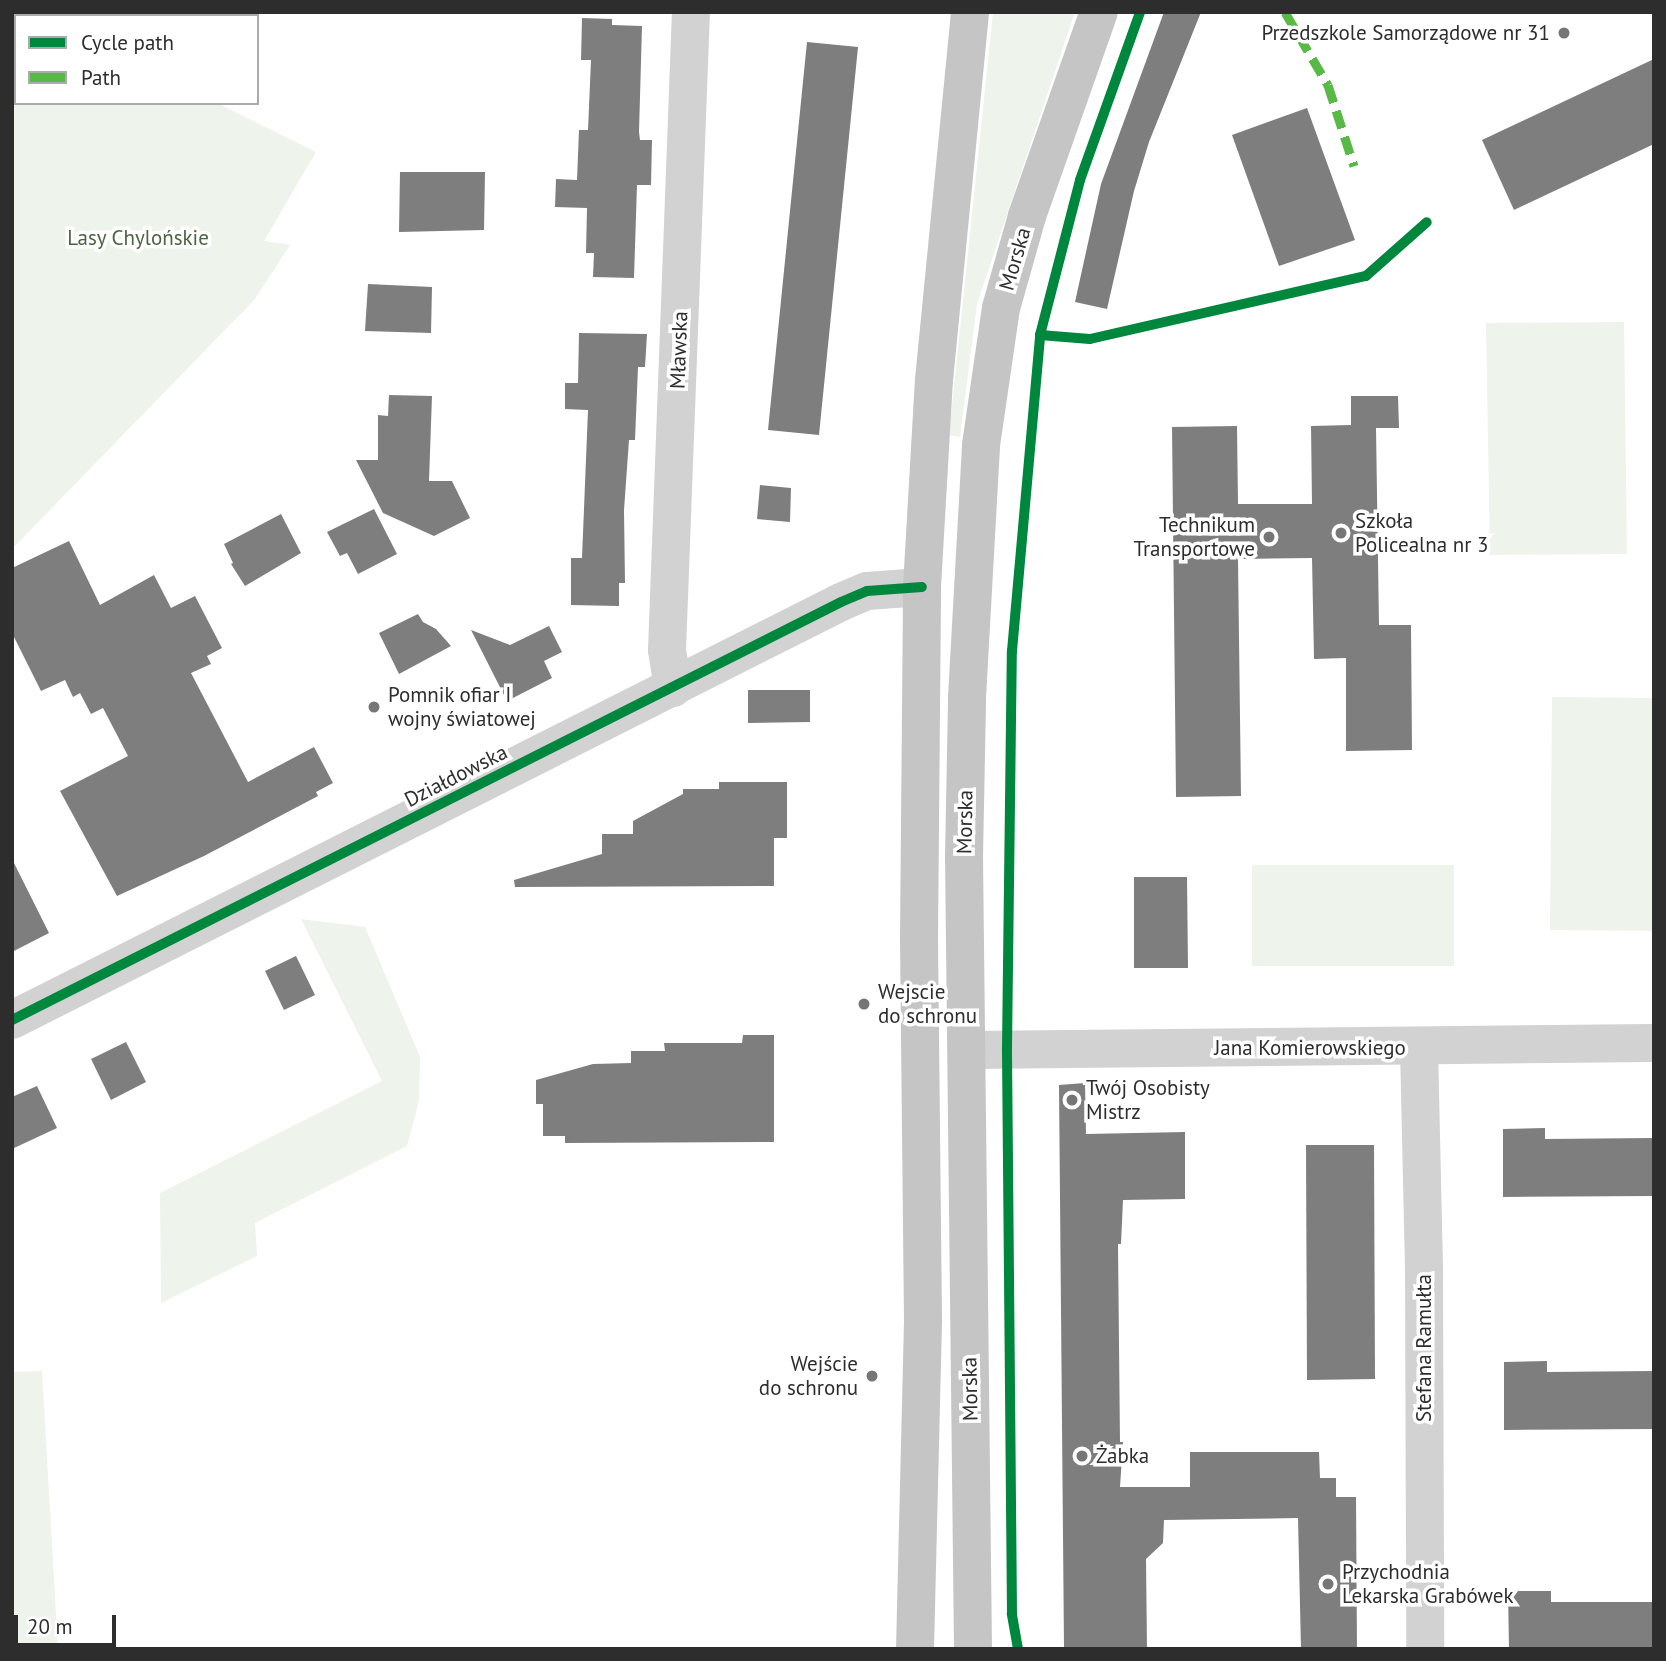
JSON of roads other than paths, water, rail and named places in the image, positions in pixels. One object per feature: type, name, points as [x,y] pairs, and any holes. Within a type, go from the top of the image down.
[{"type":"main road","points":[[915,1649],[923,1321],[919,939],[922,587],[934,380],[971,12]]},
{"type":"main road","name":"Morska","points":[[973,1649],[964,858],[967,697],[981,445],[1001,308],[1027,216],[1099,12]]},
{"type":"street","name":"Mławska","points":[[673,688],[667,650],[691,12]]},
{"type":"street","name":"Działdowska","points":[[12,1020],[867,591],[922,587]]},
{"type":"street","name":"Jana Komierowskiego","points":[[967,1049],[1419,1048],[1654,1043]]},
{"type":"street","name":"Stefana Ramułta","points":[[1419,1048],[1424,1277],[1425,1649]]},
{"type":"place","name":"Przedszkole Samorządowe nr 31","points":[[1564,33]]},
{"type":"place","name":"Szkoła Policealna nr 3","points":[[1341,533]]},
{"type":"place","name":"Technikum Transportowe","points":[[1269,537]]},
{"type":"place","name":"Pomnik ofiar I wojny światowej","points":[[374,707]]},
{"type":"place","name":"Wejscie do schronu","points":[[864,1004]]},
{"type":"place","name":"Twój Osobisty Mistrz","points":[[1072,1100]]},
{"type":"place","name":"Wejście do schronu","points":[[872,1376]]},
{"type":"place","name":"Żabka","points":[[1082,1456]]},
{"type":"place","name":"Przychodnia Lekarska Grabówek","points":[[1328,1584]]},
{"type":"park label","name":"Lasy Chylońskie","points":[[138,238]]}]
